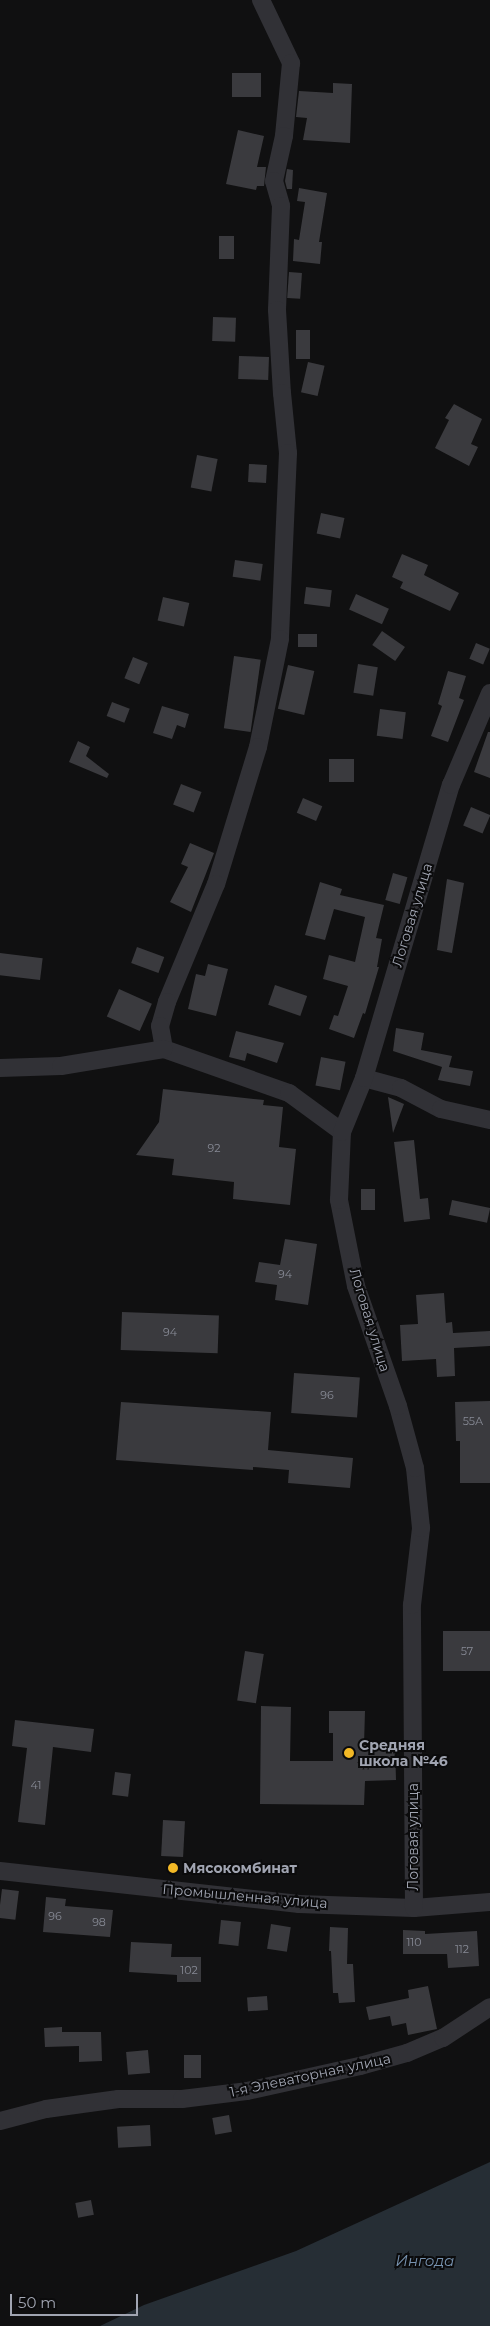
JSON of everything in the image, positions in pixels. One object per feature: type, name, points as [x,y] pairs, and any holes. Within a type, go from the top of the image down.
[{"type":"street","points":[[164,1049],[160,1026],[164,1010],[218,875],[258,748],[280,639],[288,453],[277,310],[281,206],[274,180],[284,136],[291,63],[261,0]]},
{"type":"street","name":"Логовая улица","points":[[414,1908],[412,1605],[421,1528],[415,1468],[398,1406],[356,1286],[339,1200],[342,1132],[364,1078],[451,785],[490,693]]},
{"type":"street","points":[[0,1068],[61,1066],[164,1049],[289,1093],[342,1132]]},
{"type":"street","points":[[364,1078],[400,1088],[440,1109],[490,1120]]},
{"type":"street","name":"Промышленная улица","points":[[0,1871],[299,1904],[414,1908],[490,1902]]},
{"type":"street","name":"1-я Элеваторная улица","points":[[0,2121],[46,2109],[118,2099],[182,2099],[246,2091],[360,2066],[406,2053],[443,2038],[490,2007]]},
{"type":"water","name":"Ингода","points":[[490,2162],[490,2326],[100,2326],[144,2305],[296,2251]]},
{"type":"building","points":[[232,73],[261,73],[261,97],[232,97]]},
{"type":"building","points":[[333,83],[352,84],[350,143],[303,140],[307,118],[296,117],[299,91],[333,93]]},
{"type":"building","points":[[238,130],[264,136],[257,167],[266,167],[264,186],[257,186],[256,190],[226,184]]},
{"type":"building","points":[[287,169],[293,170],[292,189],[287,189],[285,181]]},
{"type":"building","points":[[299,188],[327,193],[319,242],[322,242],[320,264],[293,261],[294,239],[299,240],[305,202],[297,201]]},
{"type":"building","points":[[219,236],[234,236],[234,259],[219,259]]},
{"type":"building","points":[[289,272],[302,273],[300,299],[287,298]]},
{"type":"building","points":[[213,317],[236,318],[235,342],[212,341]]},
{"type":"building","points":[[296,330],[310,330],[310,359],[296,359]]},
{"type":"building","points":[[239,356],[269,357],[268,380],[238,379]]},
{"type":"building","points":[[308,362],[325,366],[318,396],[301,392]]},
{"type":"building","points":[[454,404],[482,419],[471,444],[478,447],[469,466],[435,448],[449,420],[445,418]]},
{"type":"building","points":[[197,455],[218,459],[211,491],[191,487]]},
{"type":"building","points":[[249,464],[267,465],[266,483],[248,482]]},
{"type":"building","points":[[321,513],[344,518],[340,539],[317,534]]},
{"type":"building","points":[[402,554],[428,565],[424,575],[459,593],[450,611],[400,588],[403,582],[392,577]]},
{"type":"building","points":[[235,560],[263,564],[260,581],[233,577]]},
{"type":"building","points":[[306,587],[332,590],[330,607],[304,604]]},
{"type":"building","points":[[356,594],[389,609],[382,624],[349,610]]},
{"type":"building","points":[[163,597],[189,603],[184,626],[158,620]]},
{"type":"building","points":[[382,631],[405,647],[395,661],[372,645]]},
{"type":"building","points":[[298,634],[317,634],[317,647],[298,647]]},
{"type":"building","points":[[476,643],[490,649],[483,665],[469,659]]},
{"type":"building","points":[[234,656],[261,660],[251,732],[224,728]]},
{"type":"building","points":[[133,657],[148,663],[139,684],[124,678]]},
{"type":"building","points":[[358,664],[378,667],[373,696],[353,693]]},
{"type":"building","points":[[288,665],[314,671],[304,715],[278,709]]},
{"type":"building","points":[[448,671],[466,676],[459,698],[464,700],[448,742],[431,736],[442,706],[438,704]]},
{"type":"building","points":[[112,702],[130,709],[124,723],[107,716]]},
{"type":"building","points":[[162,706],[189,714],[185,728],[177,725],[172,739],[153,733]]},
{"type":"building","points":[[380,709],[406,712],[403,739],[377,736]]},
{"type":"building","points":[[488,732],[490,732],[490,778],[474,772]]},
{"type":"building","points":[[78,741],[90,747],[86,756],[109,774],[107,778],[69,762]]},
{"type":"building","points":[[329,759],[354,759],[354,782],[329,782]]},
{"type":"building","points":[[181,784],[202,792],[194,812],[173,805]]},
{"type":"building","points":[[303,798],[322,806],[316,821],[297,813]]},
{"type":"building","points":[[471,807],[490,815],[483,834],[463,825]]},
{"type":"building","points":[[190,843],[214,853],[191,912],[170,902],[188,867],[181,864]]},
{"type":"building","points":[[393,873],[407,877],[400,904],[385,900]]},
{"type":"building","points":[[447,879],[464,883],[452,953],[437,950]]},
{"type":"building","points":[[320,882],[342,889],[340,895],[384,905],[376,938],[382,939],[377,967],[379,967],[365,1014],[363,1013],[354,1038],[329,1029],[334,1015],[338,1016],[348,986],[323,979],[329,955],[355,962],[365,917],[334,909],[325,940],[305,935]]},
{"type":"building","points":[[137,947],[164,957],[158,973],[131,963]]},
{"type":"building","points":[[0,953],[43,958],[40,980],[0,975]]},
{"type":"building","points":[[208,964],[228,969],[216,1016],[188,1009],[196,974],[205,976]]},
{"type":"building","points":[[275,985],[307,996],[300,1016],[268,1005]]},
{"type":"building","points":[[119,989],[152,1004],[140,1031],[107,1016]]},
{"type":"building","points":[[396,1028],[424,1033],[421,1050],[452,1056],[449,1067],[473,1071],[470,1086],[438,1080],[442,1067],[393,1051]]},
{"type":"building","points":[[236,1031],[284,1043],[277,1063],[247,1053],[245,1061],[229,1057]]},
{"type":"building","points":[[321,1057],[346,1062],[340,1090],[315,1085]]},
{"type":"building","points":[[163,1089],[264,1100],[263,1105],[283,1107],[279,1147],[296,1149],[290,1205],[233,1199],[234,1182],[172,1175],[174,1159],[136,1155],[159,1122]]},
{"type":"building","points":[[388,1097],[404,1104],[393,1133]]},
{"type":"building","points":[[414,1140],[420,1199],[428,1198],[430,1219],[404,1222],[394,1142]]},
{"type":"building","points":[[361,1189],[375,1189],[375,1210],[361,1210]]},
{"type":"building","points":[[452,1200],[490,1208],[487,1223],[449,1215]]},
{"type":"building","points":[[285,1239],[317,1244],[308,1305],[275,1300],[277,1285],[255,1282],[259,1262],[280,1265]]},
{"type":"building","points":[[444,1293],[446,1323],[452,1322],[453,1333],[490,1331],[490,1346],[454,1348],[455,1376],[437,1377],[436,1359],[402,1361],[400,1325],[418,1324],[416,1295]]},
{"type":"building","points":[[122,1312],[219,1315],[218,1353],[121,1350]]},
{"type":"building","points":[[294,1373],[360,1378],[357,1418],[291,1413]]},
{"type":"building","points":[[490,1401],[490,1483],[460,1483],[460,1441],[456,1441],[455,1402]]},
{"type":"building","points":[[121,1402],[271,1412],[268,1450],[353,1458],[350,1488],[288,1483],[289,1470],[253,1467],[253,1470],[116,1460]]},
{"type":"building","points":[[443,1631],[490,1631],[490,1671],[443,1671]]},
{"type":"building","points":[[245,1651],[264,1654],[256,1703],[237,1700]]},
{"type":"building","name":"Средняя школа №46","points":[[261,1706],[291,1707],[290,1761],[333,1761],[333,1733],[329,1733],[329,1711],[365,1711],[364,1745],[395,1745],[396,1780],[365,1781],[364,1805],[260,1804]]},
{"type":"building","points":[[15,1720],[94,1729],[91,1752],[53,1747],[45,1825],[18,1822],[27,1748],[12,1746]]},
{"type":"building","points":[[115,1772],[131,1774],[128,1797],[112,1795]]},
{"type":"building","points":[[163,1820],[185,1821],[183,1857],[161,1856]]},
{"type":"building","points":[[2,1889],[19,1891],[15,1920],[0,1918]]},
{"type":"building","points":[[46,1897],[66,1899],[65,1906],[113,1910],[110,1937],[43,1932]]},
{"type":"building","points":[[221,1920],[241,1922],[238,1946],[218,1944]]},
{"type":"building","points":[[271,1924],[291,1927],[287,1952],[267,1949]]},
{"type":"building","points":[[330,1927],[348,1928],[347,1964],[353,1964],[355,2002],[339,2003],[338,1993],[333,1993],[331,1951],[329,1951]]},
{"type":"building","points":[[403,1930],[425,1931],[425,1934],[477,1931],[479,1966],[448,1968],[447,1954],[403,1954]]},
{"type":"building","points":[[131,1942],[172,1944],[171,1957],[201,1957],[201,1982],[177,1982],[177,1975],[129,1972]]},
{"type":"building","points":[[428,1986],[437,2029],[408,2035],[406,2023],[392,2026],[390,2016],[369,2020],[366,2007],[409,1998],[408,1990]]},
{"type":"building","points":[[267,1996],[268,2010],[248,2011],[247,1997]]},
{"type":"building","points":[[62,2027],[62,2032],[101,2032],[102,2061],[79,2062],[79,2046],[45,2047],[44,2028]]},
{"type":"building","points":[[148,2050],[150,2073],[128,2075],[126,2052]]},
{"type":"building","points":[[184,2055],[201,2055],[201,2078],[184,2078]]},
{"type":"building","points":[[229,2115],[232,2132],[215,2135],[212,2118]]},
{"type":"building","points":[[150,2125],[151,2146],[118,2148],[117,2127]]},
{"type":"building","points":[[91,2200],[94,2215],[78,2218],[75,2203]]},
{"type":"place","name":"Средняя школа №46","points":[[349,1753]]},
{"type":"place","name":"Мясокомбинат","points":[[173,1868]]}]
